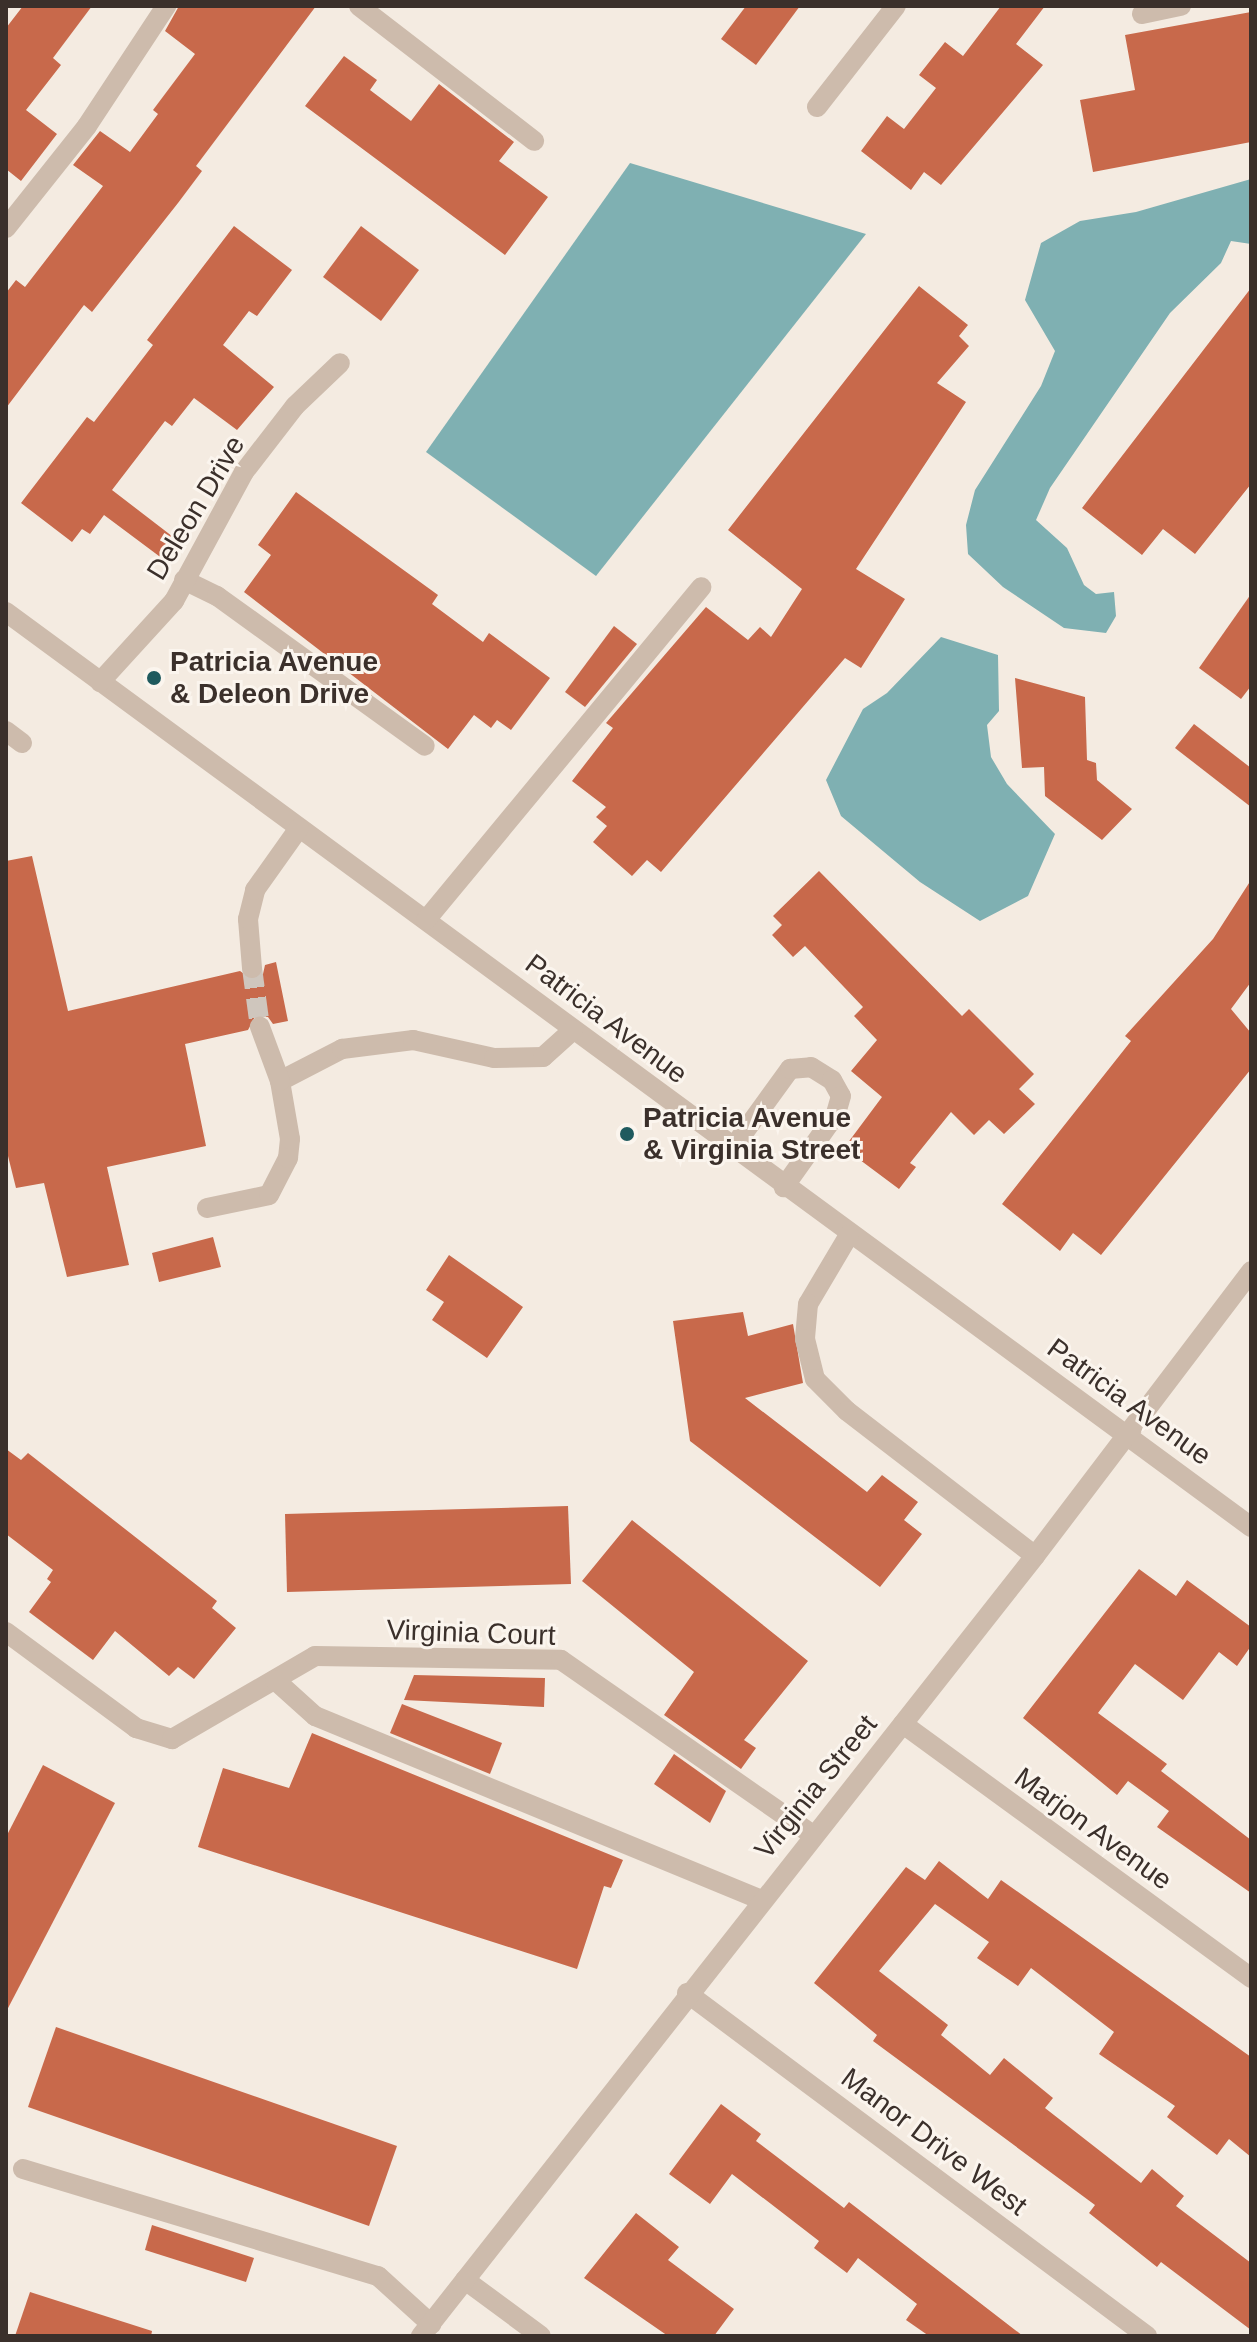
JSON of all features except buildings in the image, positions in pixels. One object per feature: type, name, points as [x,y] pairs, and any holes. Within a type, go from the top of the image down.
[{"type":"street","points":[[6,228],[87,126],[166,6]]},
{"type":"street","points":[[359,6],[534,141]]},
{"type":"street","points":[[817,107],[896,6]]},
{"type":"street","points":[[1142,14],[1181,6]]},
{"type":"street","name":"Deleon Drive","points":[[100,682],[174,601],[244,472],[295,406],[340,363]]},
{"type":"street","points":[[184,580],[217,596],[425,746]]},
{"type":"street","points":[[426,920],[701,587]]},
{"type":"street","name":"Patricia Avenue","points":[[6,612],[849,1235],[1251,1527]]},
{"type":"street","points":[[252,968],[248,919],[255,890],[299,828]]},
{"type":"street","points":[[207,1208],[269,1195],[288,1158],[290,1139],[280,1081],[260,1027]]},
{"type":"street","points":[[280,1081],[342,1049],[413,1040],[494,1058],[543,1057],[573,1030]]},
{"type":"street","points":[[732,1149],[790,1069],[811,1067],[832,1080],[841,1096],[836,1114],[784,1187]]},
{"type":"street","points":[[849,1235],[808,1304],[805,1339],[815,1379],[847,1411],[1035,1556]]},
{"type":"street","name":"Virginia Street","points":[[426,2330],[811,1834],[903,1724],[1035,1556],[1251,1271]]},
{"type":"street","name":"Virginia Court","points":[[6,1632],[136,1728],[172,1739],[315,1656],[561,1660],[811,1834]]},
{"type":"street","points":[[275,1680],[315,1716],[760,1899]]},
{"type":"street","name":"Marjon Avenue","points":[[903,1724],[1251,1978]]},
{"type":"street","name":"Manor Drive West","points":[[687,1993],[1147,2336]]},
{"type":"street","points":[[23,2169],[378,2276],[426,2330]]},
{"type":"street","points":[[465,2280],[541,2336]]},
{"type":"water","points":[[630,163],[866,234],[596,576],[426,452]]},
{"type":"water","points":[[1251,179],[1251,244],[1231,241],[1221,263],[1170,313],[1050,488],[1036,520],[1067,548],[1084,585],[1096,594],[1114,592],[1116,616],[1106,633],[1064,628],[1003,587],[968,554],[966,525],[975,490],[1041,386],[1055,351],[1025,300],[1041,243],[1080,221],[1136,212]]},
{"type":"water","points":[[941,637],[998,655],[999,711],[987,725],[991,757],[1007,784],[1055,834],[1028,896],[980,921],[920,882],[841,816],[826,780],[863,709],[887,693]]},
{"type":"tunnel","points":[[252,968],[260,1027]]},
{"type":"place","name":"Patricia Avenue & Deleon Drive","points":[[154,678]]},
{"type":"place","name":"Patricia Avenue & Virginia Street","points":[[627,1134]]}]
